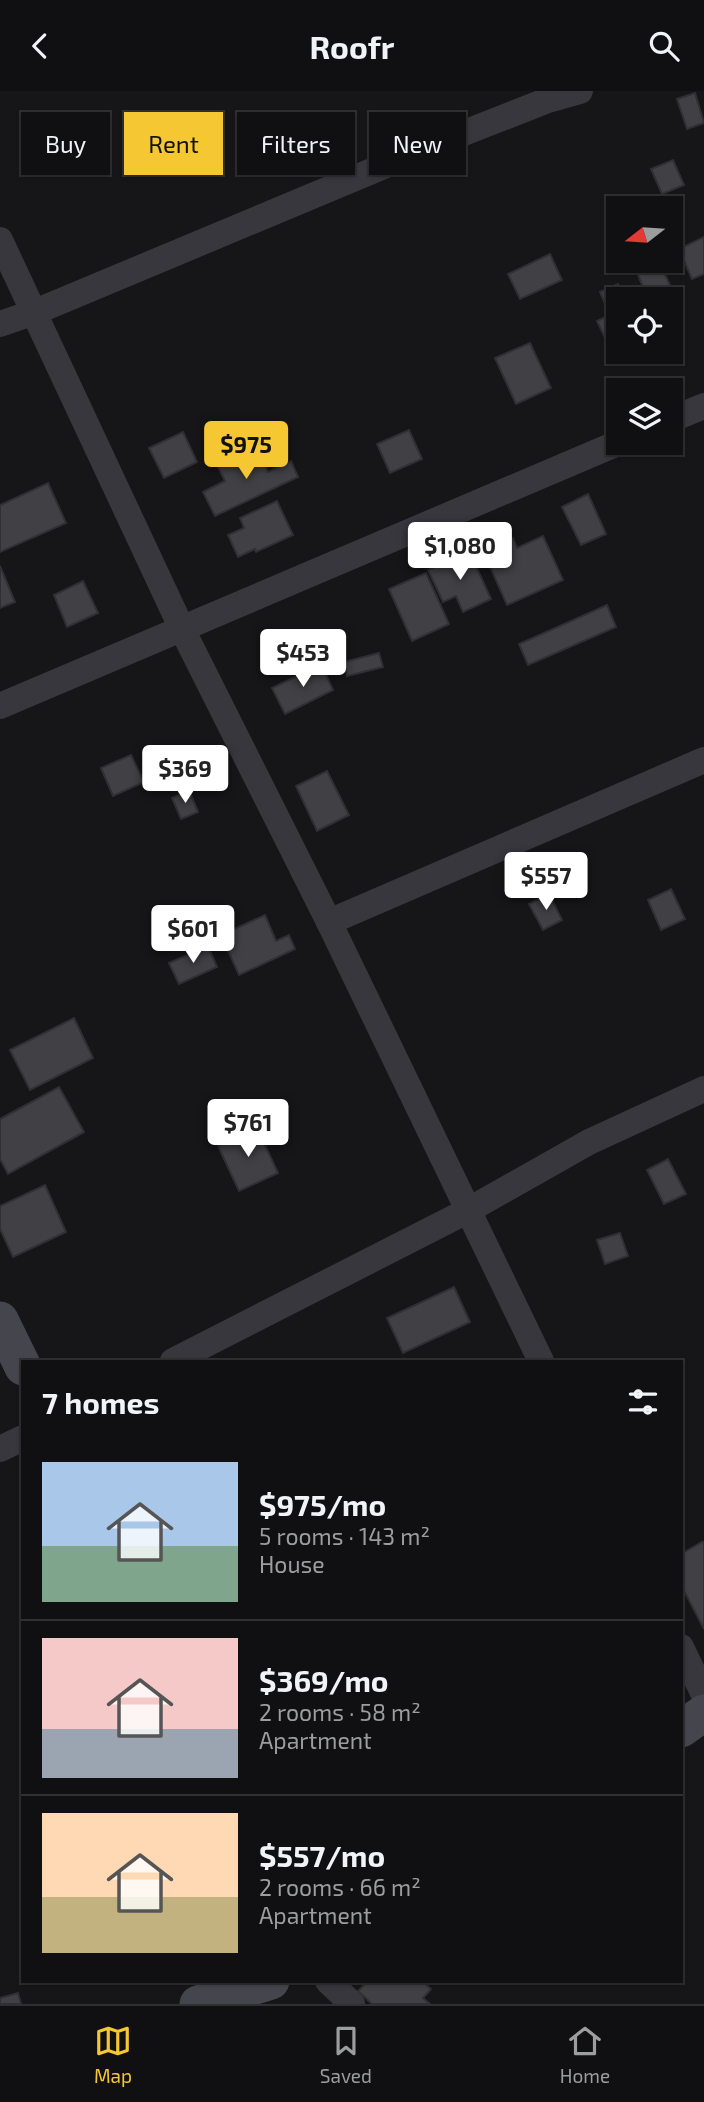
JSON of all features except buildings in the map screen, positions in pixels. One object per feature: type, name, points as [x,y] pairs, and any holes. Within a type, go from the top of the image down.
[{"type":"main road","points":[[0,1320],[21,1363]]},
{"type":"main road","points":[[683,1728],[704,1713]]},
{"type":"main road","points":[[198,2004],[265,1983]]},
{"type":"street","points":[[0,324],[35,312],[446,140],[548,100],[580,91]]},
{"type":"street","points":[[0,240],[182,629],[329,922],[541,1360]]},
{"type":"street","points":[[683,415],[704,406]]},
{"type":"street","points":[[0,706],[606,448]]},
{"type":"street","points":[[329,922],[704,760]]},
{"type":"street","points":[[175,1360],[467,1211],[589,1142],[704,1089]]},
{"type":"street","points":[[0,1449],[21,1439]]},
{"type":"street","points":[[683,1651],[704,1695]]},
{"type":"street","points":[[329,1983],[352,2004]]}]
